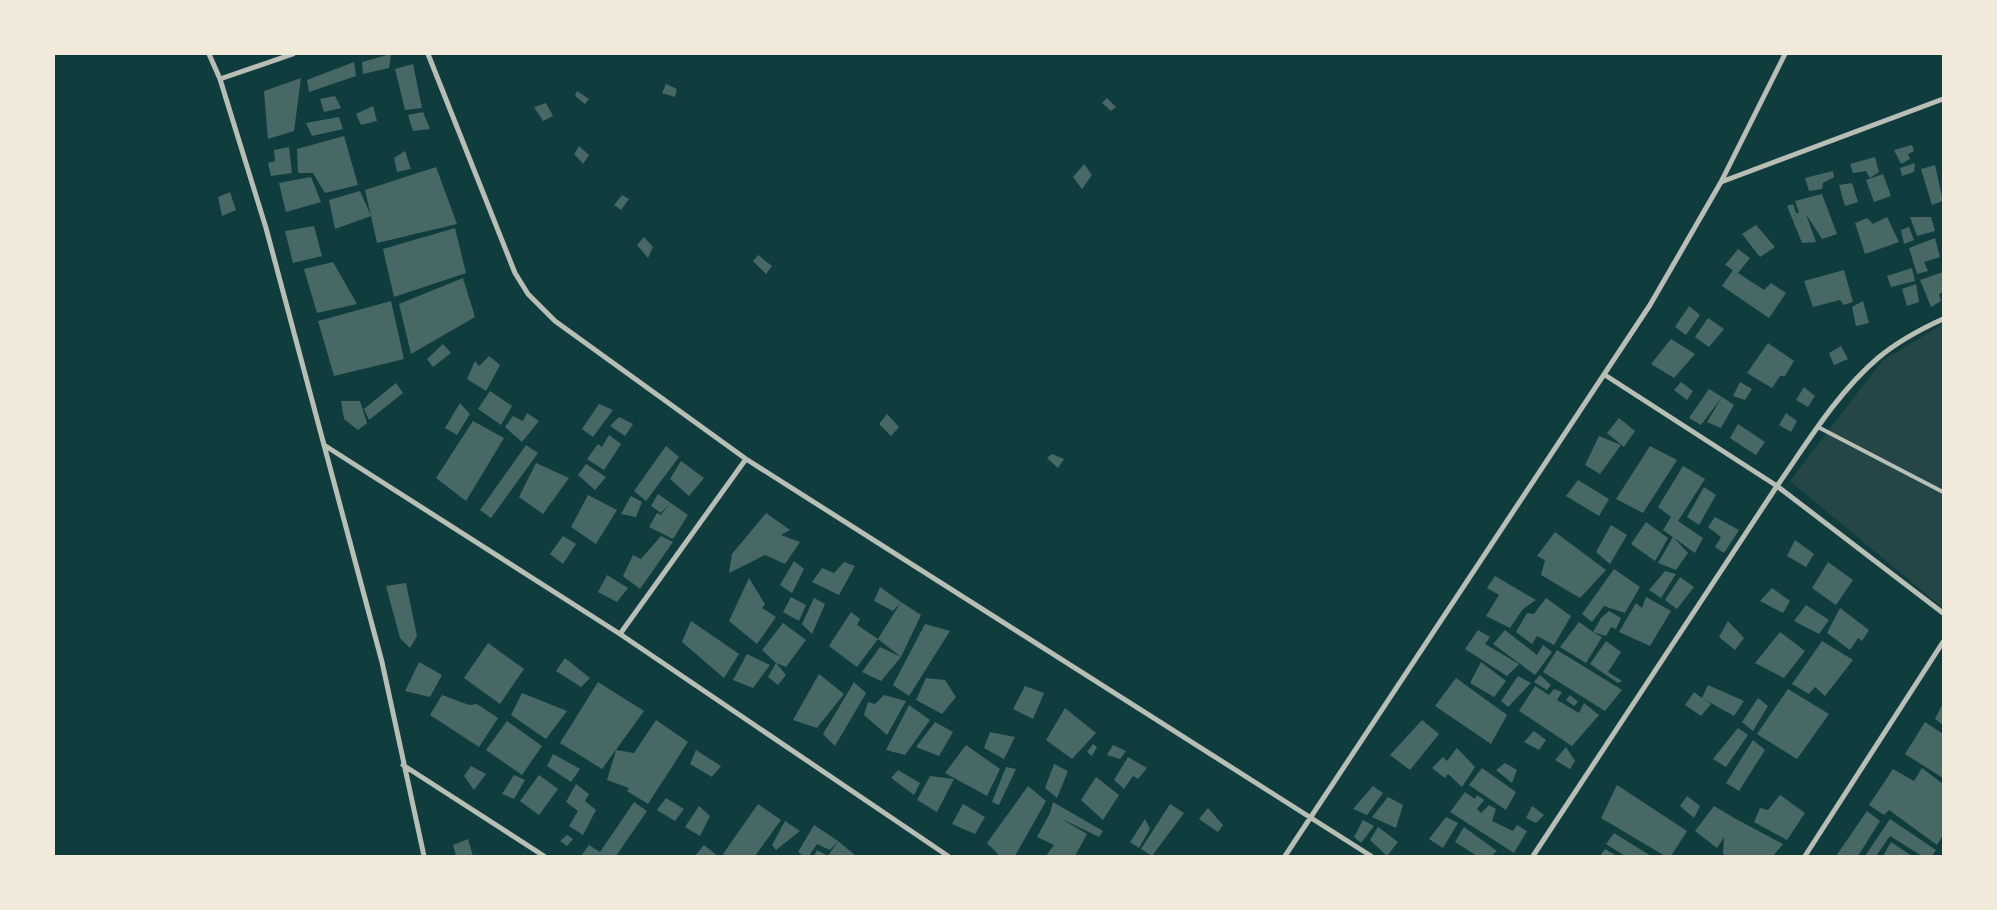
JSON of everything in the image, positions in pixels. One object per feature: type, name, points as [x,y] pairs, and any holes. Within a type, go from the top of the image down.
[{"type":"street","points":[[209,54],[220,79],[266,228],[382,662],[424,856]]},
{"type":"street","points":[[220,79],[294,54]]},
{"type":"street","points":[[1285,856],[1655,297],[1721,182],[1785,54]]},
{"type":"street","points":[[429,55],[514,273],[528,294],[555,321],[746,459],[1312,816],[1371,856]]},
{"type":"street","points":[[1721,182],[1943,99]]},
{"type":"street","points":[[1534,856],[1776,486],[1818,427],[1845,392],[1878,358],[1894,346],[1943,319]]},
{"type":"street","points":[[1605,375],[1776,486],[1943,613]]},
{"type":"street","points":[[324,445],[620,634],[948,856]]},
{"type":"street","points":[[620,634],[746,459]]},
{"type":"street","points":[[1805,856],[1943,642]]},
{"type":"street","points":[[403,764],[544,856]]},
{"type":"lane","points":[[1818,427],[1943,492]]},
{"type":"shaded area","points":[[1943,324],[1943,608],[1790,481],[1882,361]]},
{"type":"building","points":[[391,54],[389,68],[363,74],[362,62]]},
{"type":"building","points":[[354,62],[356,76],[309,92],[307,80]]},
{"type":"building","points":[[413,64],[422,108],[405,110],[395,69]]},
{"type":"building","points":[[301,78],[294,131],[268,139],[264,91]]},
{"type":"building","points":[[666,84],[677,89],[675,97],[662,93]]},
{"type":"building","points":[[577,91],[589,99],[585,104],[575,96]]},
{"type":"building","points":[[335,96],[341,108],[324,112],[320,99]]},
{"type":"building","points":[[1107,98],[1116,107],[1111,111],[1102,103]]},
{"type":"building","points":[[546,103],[553,116],[543,121],[534,107]]},
{"type":"building","points":[[373,106],[377,121],[361,125],[356,114]]},
{"type":"building","points":[[423,112],[430,129],[413,131],[408,115]]},
{"type":"building","points":[[339,117],[343,129],[312,136],[306,123]]},
{"type":"building","points":[[344,136],[358,185],[325,193],[313,173],[298,173],[297,149]]},
{"type":"building","points":[[1912,145],[1914,151],[1908,154],[1910,159],[1901,164],[1894,150]]},
{"type":"building","points":[[579,146],[589,155],[583,164],[574,154]]},
{"type":"building","points":[[289,147],[292,173],[271,176],[268,163],[275,161],[274,150]]},
{"type":"building","points":[[405,151],[411,169],[397,172],[394,158]]},
{"type":"building","points":[[1875,157],[1879,172],[1870,178],[1866,171],[1853,173],[1850,164]]},
{"type":"building","points":[[1915,163],[1914,172],[1902,176],[1900,168]]},
{"type":"building","points":[[1084,164],[1092,175],[1082,189],[1073,177]]},
{"type":"building","points":[[1935,165],[1943,201],[1932,205],[1921,169]]},
{"type":"building","points":[[436,167],[457,224],[377,243],[365,190]]},
{"type":"building","points":[[1833,171],[1834,177],[1823,183],[1822,189],[1809,191],[1805,178]]},
{"type":"building","points":[[1883,174],[1891,196],[1874,202],[1866,180]]},
{"type":"building","points":[[311,177],[321,202],[286,212],[279,183]]},
{"type":"building","points":[[1852,183],[1858,202],[1845,206],[1839,185]]},
{"type":"building","points":[[360,191],[371,216],[335,229],[329,200]]},
{"type":"building","points":[[230,192],[236,210],[222,216],[218,197]]},
{"type":"building","points":[[1822,194],[1837,234],[1822,239],[1806,214],[1816,242],[1802,243],[1787,206],[1793,204],[1796,213],[1799,213],[1795,201]]},
{"type":"building","points":[[622,195],[629,199],[621,210],[614,205]]},
{"type":"building","points":[[1887,217],[1899,242],[1865,254],[1855,223],[1867,218],[1873,224]]},
{"type":"building","points":[[1910,217],[1931,217],[1935,231],[1917,236]]},
{"type":"building","points":[[1756,225],[1775,247],[1760,257],[1742,234]]},
{"type":"building","points":[[314,226],[322,256],[293,263],[285,231]]},
{"type":"building","points":[[1909,227],[1914,240],[1904,244],[1901,230]]},
{"type":"building","points":[[455,228],[466,273],[394,297],[383,249]]},
{"type":"building","points":[[644,237],[653,247],[648,258],[637,245]]},
{"type":"building","points":[[1935,238],[1940,257],[1924,262],[1928,271],[1917,274],[1909,248]]},
{"type":"building","points":[[1738,249],[1750,258],[1738,273],[1764,290],[1771,283],[1786,293],[1769,318],[1722,286],[1733,270],[1725,265]]},
{"type":"building","points":[[758,255],[772,266],[766,274],[753,261]]},
{"type":"building","points":[[333,262],[357,304],[317,313],[304,269]]},
{"type":"building","points":[[1912,268],[1915,281],[1891,287],[1887,276]]},
{"type":"building","points":[[1844,270],[1853,302],[1844,305],[1840,300],[1813,307],[1804,281]]},
{"type":"building","points":[[1943,272],[1943,292],[1939,294],[1941,301],[1931,307],[1920,280]]},
{"type":"building","points":[[463,278],[475,317],[411,354],[399,304]]},
{"type":"building","points":[[1916,284],[1919,302],[1907,306],[1902,289]]},
{"type":"building","points":[[391,301],[404,359],[334,376],[318,321]]},
{"type":"building","points":[[1863,301],[1869,323],[1856,326],[1852,307]]},
{"type":"building","points":[[1689,306],[1700,315],[1686,335],[1675,327]]},
{"type":"building","points":[[1708,318],[1724,329],[1709,347],[1695,337]]},
{"type":"building","points":[[1671,339],[1695,354],[1674,378],[1651,364]]},
{"type":"building","points":[[1768,343],[1794,361],[1785,376],[1780,376],[1772,388],[1747,373]]},
{"type":"building","points":[[443,344],[451,353],[433,367],[427,359]]},
{"type":"building","points":[[1841,346],[1848,359],[1834,365],[1829,353]]},
{"type":"building","points":[[489,356],[500,365],[486,391],[467,379],[475,361],[479,366]]},
{"type":"building","points":[[1681,382],[1693,391],[1687,400],[1674,390]]},
{"type":"building","points":[[1740,382],[1752,389],[1745,400],[1733,396]]},
{"type":"building","points":[[396,383],[403,393],[369,420],[364,409]]},
{"type":"building","points":[[1804,387],[1815,396],[1808,407],[1796,400]]},
{"type":"building","points":[[1709,389],[1722,397],[1701,425],[1689,418]]},
{"type":"building","points":[[490,391],[512,406],[501,425],[478,409]]},
{"type":"building","points":[[1722,397],[1734,405],[1721,428],[1707,422]]},
{"type":"building","points":[[341,401],[360,401],[367,423],[358,430],[344,419]]},
{"type":"building","points":[[460,403],[470,414],[457,435],[445,428]]},
{"type":"building","points":[[599,404],[613,410],[593,437],[582,429]]},
{"type":"building","points":[[527,413],[539,421],[522,442],[505,427],[513,416],[523,421]]},
{"type":"building","points":[[1786,413],[1797,421],[1791,432],[1779,425]]},
{"type":"building","points":[[887,414],[899,427],[891,436],[879,424]]},
{"type":"building","points":[[619,417],[633,424],[625,436],[610,426]]},
{"type":"building","points":[[1619,418],[1635,431],[1624,447],[1607,433]]},
{"type":"building","points":[[473,421],[504,438],[466,501],[436,478]]},
{"type":"building","points":[[1738,424],[1765,442],[1756,455],[1730,438]]},
{"type":"building","points":[[609,435],[621,444],[604,470],[587,459],[598,444],[602,447]]},
{"type":"building","points":[[1599,436],[1621,445],[1600,474],[1585,465]]},
{"type":"building","points":[[526,445],[538,453],[491,518],[480,510]]},
{"type":"building","points":[[666,446],[679,457],[646,501],[634,491]]},
{"type":"building","points":[[1650,446],[1677,460],[1643,513],[1616,499]]},
{"type":"building","points":[[1052,454],[1064,459],[1058,468],[1047,458]]},
{"type":"building","points":[[681,461],[704,478],[689,496],[670,479]]},
{"type":"building","points":[[536,463],[569,478],[543,514],[519,497]]},
{"type":"building","points":[[586,464],[606,477],[595,490],[578,475]]},
{"type":"building","points":[[1683,466],[1705,479],[1678,521],[1703,538],[1695,553],[1663,530],[1671,517],[1658,507]]},
{"type":"building","points":[[1578,480],[1609,499],[1599,516],[1566,496]]},
{"type":"building","points":[[1704,487],[1716,495],[1699,525],[1687,517]]},
{"type":"building","points":[[658,494],[688,515],[673,539],[649,527],[657,513],[661,515],[670,503],[661,513],[651,506]]},
{"type":"building","points":[[588,495],[617,510],[596,544],[571,527]]},
{"type":"building","points":[[631,496],[642,502],[636,517],[621,514]]},
{"type":"building","points":[[766,513],[790,530],[781,535],[800,542],[785,564],[765,555],[729,573],[732,554]]},
{"type":"building","points":[[1715,517],[1739,530],[1724,553],[1715,547],[1721,537],[1708,527]]},
{"type":"building","points":[[1646,522],[1668,538],[1655,561],[1631,544]]},
{"type":"building","points":[[1611,525],[1627,535],[1610,564],[1596,552]]},
{"type":"building","points":[[1555,532],[1606,570],[1580,598],[1541,575],[1545,560],[1537,556]]},
{"type":"building","points":[[563,536],[576,544],[563,564],[550,554]]},
{"type":"building","points":[[661,536],[673,542],[640,589],[623,576],[633,555],[641,559]]},
{"type":"building","points":[[1673,537],[1688,553],[1676,570],[1658,563]]},
{"type":"building","points":[[1795,540],[1814,554],[1806,567],[1787,556]]},
{"type":"building","points":[[794,561],[804,569],[792,593],[780,585]]},
{"type":"building","points":[[844,562],[855,566],[839,595],[812,582],[822,568],[834,573]]},
{"type":"building","points":[[1828,562],[1853,580],[1836,605],[1812,588]]},
{"type":"building","points":[[1614,569],[1640,587],[1625,613],[1604,606],[1592,622],[1582,614]]},
{"type":"building","points":[[1665,571],[1676,574],[1661,598],[1649,590]]},
{"type":"building","points":[[607,575],[628,588],[617,602],[598,592]]},
{"type":"building","points":[[1495,576],[1536,600],[1523,609],[1510,628],[1486,616],[1499,595],[1487,588]]},
{"type":"building","points":[[1680,577],[1694,587],[1677,609],[1665,600]]},
{"type":"building","points":[[749,578],[765,604],[762,608],[776,617],[757,644],[729,621]]},
{"type":"building","points":[[406,583],[417,636],[410,648],[400,638],[386,586]]},
{"type":"building","points":[[880,587],[901,602],[893,611],[874,601]]},
{"type":"building","points":[[1772,588],[1790,601],[1783,613],[1760,601]]},
{"type":"building","points":[[791,597],[806,605],[799,621],[783,612]]},
{"type":"building","points":[[1646,597],[1671,611],[1650,646],[1619,632],[1636,603],[1642,608]]},
{"type":"building","points":[[814,598],[825,604],[812,634],[802,624]]},
{"type":"building","points":[[1546,598],[1571,616],[1554,645],[1537,636],[1532,644],[1516,632],[1527,613],[1534,614]]},
{"type":"building","points":[[901,602],[921,615],[901,657],[878,639]]},
{"type":"building","points":[[1806,605],[1829,620],[1819,634],[1794,621]]},
{"type":"building","points":[[1840,608],[1869,630],[1862,641],[1858,638],[1850,650],[1827,633]]},
{"type":"building","points":[[1609,611],[1621,618],[1616,629],[1611,627],[1606,636],[1593,632],[1601,618]]},
{"type":"building","points":[[851,612],[860,619],[857,625],[878,639],[857,667],[829,646]]},
{"type":"building","points":[[691,621],[739,654],[724,678],[682,642]]},
{"type":"building","points":[[1728,621],[1744,638],[1735,650],[1719,637]]},
{"type":"building","points":[[1579,622],[1602,637],[1586,663],[1560,647]]},
{"type":"building","points":[[783,623],[806,640],[786,667],[776,663],[762,650]]},
{"type":"building","points":[[925,624],[950,631],[909,696],[893,685]]},
{"type":"building","points":[[1478,630],[1490,637],[1485,644],[1519,664],[1507,676],[1465,649]]},
{"type":"building","points":[[1505,630],[1537,655],[1543,645],[1552,652],[1535,675],[1493,644]]},
{"type":"building","points":[[1780,632],[1805,651],[1784,678],[1755,663]]},
{"type":"building","points":[[1606,641],[1621,652],[1608,672],[1622,681],[1618,683],[1590,664]]},
{"type":"building","points":[[1822,641],[1853,660],[1825,696],[1815,687],[1809,694],[1792,684]]},
{"type":"building","points":[[488,643],[524,669],[500,704],[464,678]]},
{"type":"building","points":[[880,647],[901,657],[881,681],[862,672]]},
{"type":"building","points":[[1557,650],[1622,690],[1605,711],[1543,672]]},
{"type":"building","points":[[747,654],[770,665],[753,688],[733,680]]},
{"type":"building","points":[[565,658],[590,678],[581,687],[556,671]]},
{"type":"building","points":[[419,662],[442,675],[430,697],[405,691]]},
{"type":"building","points":[[1481,662],[1506,681],[1494,697],[1470,683]]},
{"type":"building","points":[[776,663],[786,675],[778,685],[768,677]]},
{"type":"building","points":[[819,674],[844,694],[817,728],[793,720]]},
{"type":"building","points":[[1540,675],[1551,685],[1547,690],[1534,682]]},
{"type":"building","points":[[1518,676],[1531,683],[1508,707],[1501,701]]},
{"type":"building","points":[[926,678],[945,680],[956,697],[942,714],[916,700]]},
{"type":"building","points":[[1456,678],[1507,715],[1491,744],[1435,706]]},
{"type":"building","points":[[598,682],[644,711],[602,769],[560,743]]},
{"type":"building","points":[[854,682],[866,693],[835,746],[823,734]]},
{"type":"building","points":[[1708,685],[1744,701],[1734,716],[1702,698]]},
{"type":"building","points":[[1025,686],[1044,693],[1033,719],[1013,709]]},
{"type":"building","points":[[1535,686],[1549,695],[1554,689],[1562,692],[1557,700],[1579,713],[1584,703],[1599,715],[1572,746],[1519,711]]},
{"type":"building","points":[[1788,689],[1829,714],[1797,759],[1757,734]]},
{"type":"building","points":[[1694,692],[1711,704],[1701,716],[1685,705]]},
{"type":"building","points":[[522,693],[567,711],[546,739],[511,715]]},
{"type":"building","points":[[442,695],[469,705],[477,704],[498,718],[479,747],[430,715]]},
{"type":"building","points":[[884,695],[906,701],[887,735],[864,715],[868,702],[875,704]]},
{"type":"building","points":[[1570,695],[1578,702],[1574,706],[1566,700]]},
{"type":"building","points":[[1758,698],[1768,706],[1753,731],[1742,722]]},
{"type":"building","points":[[1943,703],[1943,725],[1935,719]]},
{"type":"building","points":[[909,705],[930,720],[905,755],[886,750]]},
{"type":"building","points":[[1065,708],[1096,733],[1072,759],[1046,740]]},
{"type":"building","points":[[656,720],[688,742],[648,804],[627,791],[629,788],[607,780],[616,750],[634,753]]},
{"type":"building","points":[[1422,720],[1439,734],[1410,770],[1390,755]]},
{"type":"building","points":[[507,721],[542,746],[522,775],[486,750]]},
{"type":"building","points":[[935,722],[953,732],[939,756],[916,747]]},
{"type":"building","points":[[1925,722],[1943,734],[1943,778],[1905,754]]},
{"type":"building","points":[[1738,728],[1748,735],[1726,767],[1713,759]]},
{"type":"building","points":[[1534,731],[1546,740],[1539,750],[1524,742]]},
{"type":"building","points":[[990,732],[1015,737],[1004,759],[984,748]]},
{"type":"building","points":[[1753,740],[1765,750],[1739,791],[1726,783]]},
{"type":"building","points":[[1093,744],[1097,747],[1092,756],[1087,752]]},
{"type":"building","points":[[966,745],[1000,769],[987,796],[945,773]]},
{"type":"building","points":[[1113,745],[1126,751],[1120,759],[1107,755]]},
{"type":"building","points":[[1566,747],[1575,761],[1570,769],[1555,760]]},
{"type":"building","points":[[1457,748],[1475,767],[1462,787],[1448,774],[1445,778],[1432,768],[1443,757],[1447,761]]},
{"type":"building","points":[[696,750],[721,766],[712,777],[690,764]]},
{"type":"building","points":[[553,754],[580,769],[571,782],[547,766]]},
{"type":"building","points":[[1128,757],[1147,768],[1138,779],[1133,776],[1124,789],[1114,780]]},
{"type":"building","points":[[1505,763],[1517,770],[1512,783],[1496,770]]},
{"type":"building","points":[[1054,764],[1068,771],[1057,798],[1045,788]]},
{"type":"building","points":[[471,766],[486,774],[474,790],[464,776]]},
{"type":"building","points":[[1006,767],[1016,769],[999,805],[992,802]]},
{"type":"building","points":[[1482,768],[1516,792],[1506,810],[1469,785]]},
{"type":"building","points":[[1922,768],[1943,784],[1943,835],[1937,845],[1889,810],[1884,815],[1869,805],[1893,769],[1914,781]]},
{"type":"building","points":[[898,770],[920,783],[914,795],[891,778]]},
{"type":"building","points":[[514,775],[525,780],[514,799],[502,794]]},
{"type":"building","points":[[539,775],[558,789],[539,815],[520,801]]},
{"type":"building","points":[[930,776],[954,779],[937,812],[917,800]]},
{"type":"building","points":[[1096,777],[1119,795],[1103,820],[1081,800]]},
{"type":"building","points":[[576,784],[589,794],[585,801],[596,810],[583,835],[569,826],[578,811],[566,802]]},
{"type":"building","points":[[1617,785],[1687,831],[1671,856],[1665,856],[1601,818]]},
{"type":"building","points":[[1028,786],[1046,801],[1015,856],[1000,856],[987,843]]},
{"type":"building","points":[[1373,786],[1383,793],[1367,815],[1353,809]]},
{"type":"building","points":[[1465,792],[1475,799],[1477,795],[1484,800],[1477,809],[1481,813],[1489,805],[1496,809],[1492,821],[1513,831],[1517,825],[1527,831],[1514,853],[1450,812]]},
{"type":"building","points":[[1780,795],[1805,813],[1787,840],[1754,822],[1760,808],[1768,810]]},
{"type":"building","points":[[1687,796],[1700,806],[1694,818],[1680,806]]},
{"type":"building","points":[[1388,797],[1403,805],[1396,828],[1372,817]]},
{"type":"building","points":[[666,798],[684,809],[675,821],[657,810]]},
{"type":"building","points":[[634,802],[647,811],[616,856],[581,856],[589,845],[600,852]]},
{"type":"building","points":[[1053,802],[1103,831],[1099,837],[1060,818],[1087,834],[1075,856],[1046,856],[1054,845],[1037,837],[1050,813]]},
{"type":"building","points":[[758,804],[781,820],[755,856],[726,856],[723,854]]},
{"type":"building","points":[[963,804],[985,817],[975,834],[952,824]]},
{"type":"building","points":[[1170,804],[1184,813],[1152,856],[1141,849]]},
{"type":"building","points":[[699,806],[710,816],[700,836],[685,827]]},
{"type":"building","points":[[1532,806],[1544,815],[1536,823],[1526,818]]},
{"type":"building","points":[[1714,806],[1783,844],[1773,856],[1728,856],[1723,854],[1724,837],[1717,848],[1695,831]]},
{"type":"building","points":[[1208,808],[1223,825],[1218,832],[1199,819]]},
{"type":"building","points":[[1867,811],[1880,821],[1858,856],[1836,856]]},
{"type":"building","points":[[1446,817],[1458,823],[1443,848],[1429,839]]},
{"type":"building","points":[[1145,819],[1150,829],[1139,848],[1130,842]]},
{"type":"building","points":[[1890,819],[1936,850],[1932,856],[1922,856],[1890,836],[1876,856],[1865,856]]},
{"type":"building","points":[[1363,820],[1374,826],[1361,843],[1354,837]]},
{"type":"building","points":[[785,821],[800,831],[776,850],[772,845]]},
{"type":"building","points":[[814,825],[838,841],[830,850],[817,844],[809,856],[804,856],[798,852]]},
{"type":"building","points":[[1378,827],[1398,842],[1387,856],[1370,840]]},
{"type":"building","points":[[1464,827],[1497,851],[1491,856],[1477,856],[1455,842]]},
{"type":"building","points":[[1614,833],[1651,856],[1625,856],[1606,844]]},
{"type":"building","points":[[567,835],[573,839],[567,846],[560,841]]},
{"type":"building","points":[[468,839],[473,856],[456,856],[453,845]]},
{"type":"building","points":[[838,841],[856,856],[828,856]]},
{"type":"building","points":[[1891,842],[1912,856],[1883,856]]},
{"type":"building","points":[[704,845],[718,856],[695,856]]},
{"type":"building","points":[[1605,849],[1617,856],[1600,856]]},
{"type":"building","points":[[817,850],[828,856],[814,856]]}]
